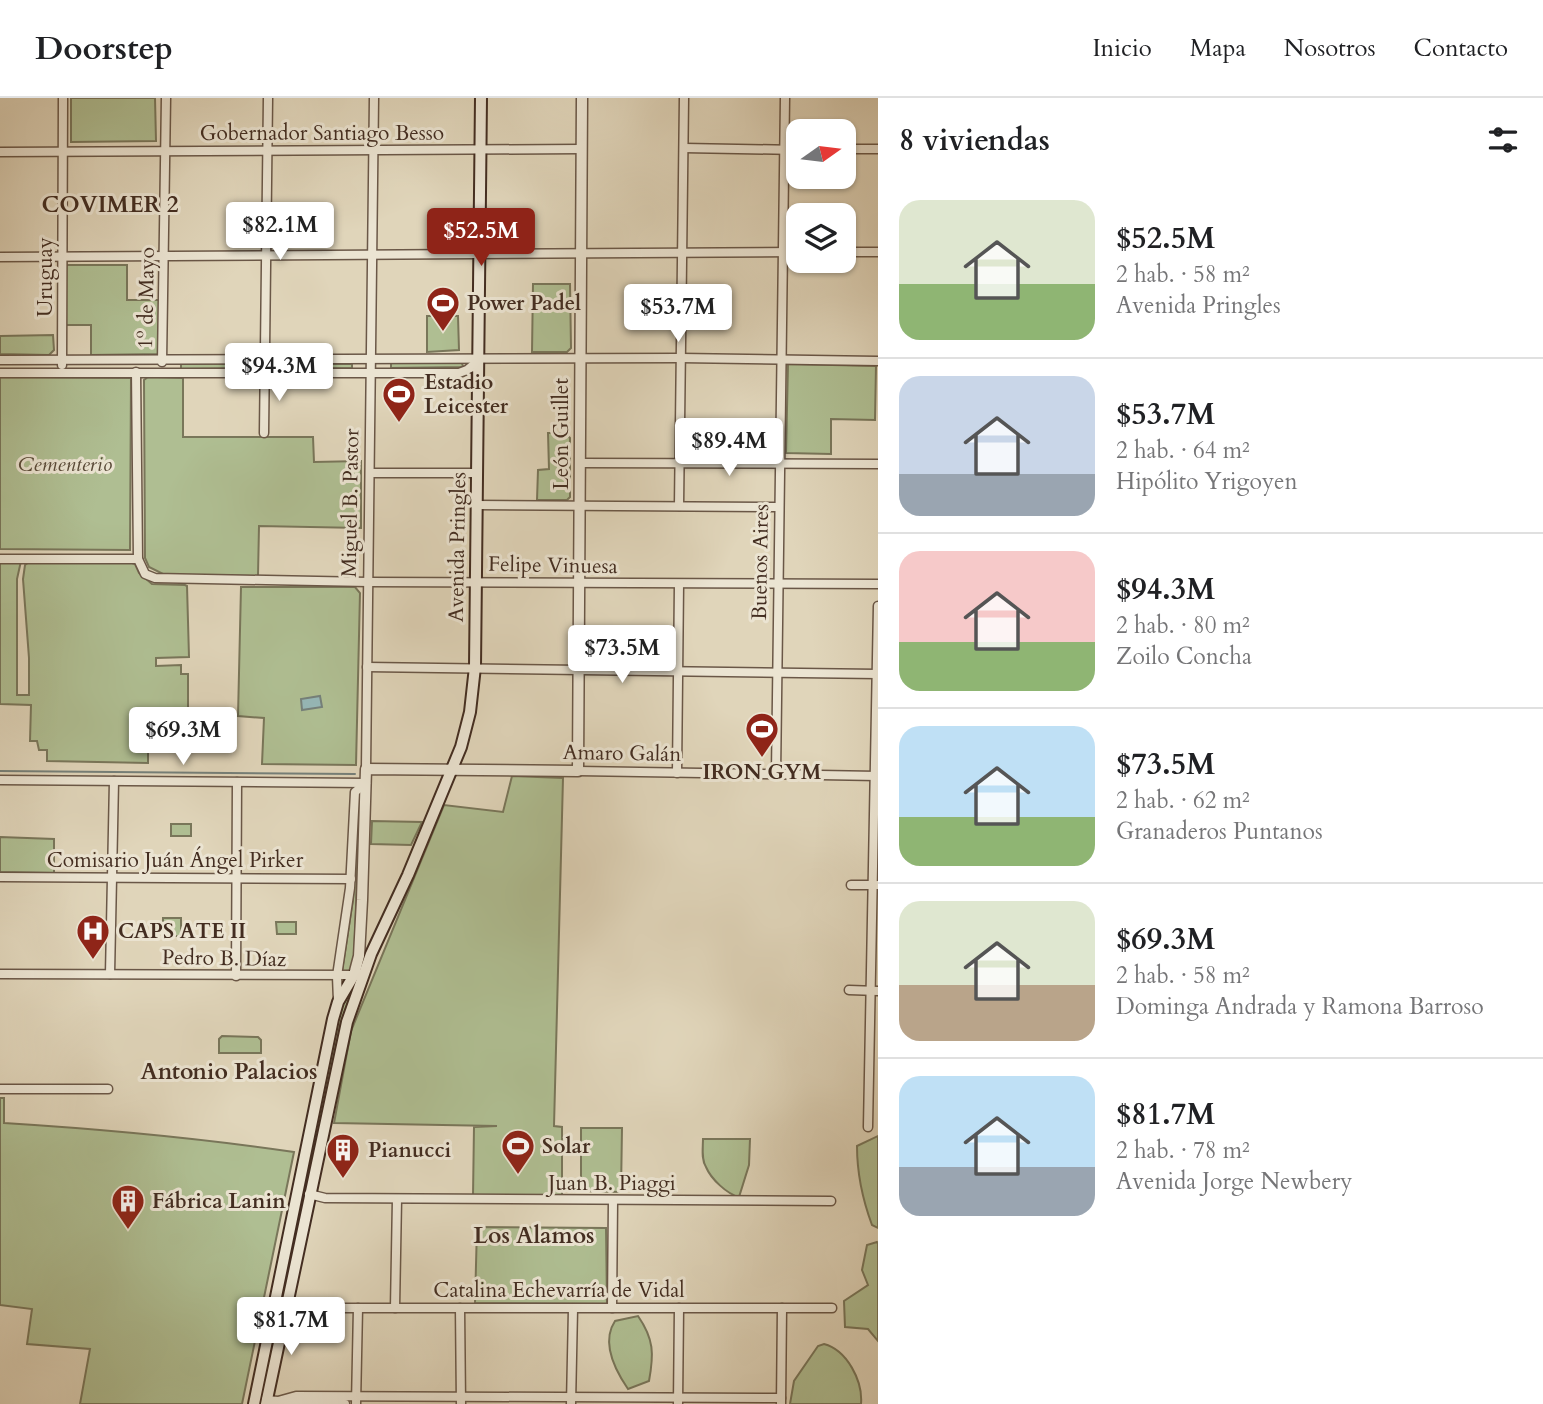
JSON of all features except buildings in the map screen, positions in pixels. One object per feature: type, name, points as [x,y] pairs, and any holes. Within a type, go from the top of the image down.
[{"type":"main road","name":"Avenida Pringles","points":[[359,975],[408,875],[453,769],[467,728],[475,667],[481,98]]},
{"type":"main road","points":[[254,1404],[338,1002],[359,975]]},
{"type":"main road","points":[[270,1402],[286,1304],[341,1045],[359,975]]},
{"type":"street","name":"Uruguay","points":[[62,373],[63,98]]},
{"type":"street","name":"1º de Mayo","points":[[163,372],[166,98]]},
{"type":"street","points":[[264,433],[268,98]]},
{"type":"street","name":"Miguel B. Pastor","points":[[359,975],[366,783],[374,98]]},
{"type":"street","name":"León Guillet","points":[[578,771],[582,98]]},
{"type":"street","points":[[679,506],[684,98]]},
{"type":"street","name":"Buenos Aires","points":[[776,774],[785,98]]},
{"type":"street","points":[[684,148],[784,150]]},
{"type":"street","name":"Gobernador Santiago Besso","points":[[0,152],[581,149]]},
{"type":"street","points":[[856,149],[878,149]]},
{"type":"street","points":[[0,257],[784,252]]},
{"type":"street","points":[[856,252],[878,252]]},
{"type":"street","points":[[0,360],[681,358],[878,361]]},
{"type":"street","points":[[0,373],[459,373],[479,360]]},
{"type":"street","name":"1º de Mayo","points":[[136,372],[138,559]]},
{"type":"street","points":[[580,463],[878,464]]},
{"type":"street","points":[[370,473],[477,473]]},
{"type":"street","points":[[477,505],[778,507]]},
{"type":"street","points":[[0,559],[138,559]]},
{"type":"street","name":"Felipe Vinuesa","points":[[138,559],[145,575],[155,578],[368,582],[878,584]]},
{"type":"street","points":[[677,773],[680,584]]},
{"type":"street","points":[[868,1127],[873,1096],[878,606]]},
{"type":"street","points":[[367,667],[877,674]]},
{"type":"street","name":"Amaro Galán","points":[[366,769],[877,776]]},
{"type":"street","points":[[0,780],[366,783]]},
{"type":"street","points":[[110,974],[114,781]]},
{"type":"street","points":[[236,976],[237,782]]},
{"type":"street","name":"Miguel B. Pastor","points":[[338,1002],[337,976],[351,879],[355,792],[366,783]]},
{"type":"street","name":"Comisario Juán Ángel Pirker","points":[[0,877],[351,879]]},
{"type":"street","points":[[851,885],[876,885]]},
{"type":"street","name":"Pedro B. Díaz","points":[[0,974],[359,975]]},
{"type":"street","points":[[849,990],[874,991]]},
{"type":"street","points":[[0,1089],[108,1089]]},
{"type":"street","name":"Juan B. Piaggi","points":[[309,1194],[325,1198],[397,1199],[831,1201]]},
{"type":"street","points":[[395,1308],[397,1199]]},
{"type":"street","points":[[611,1308],[613,1201]]},
{"type":"street","name":"Catalina Echevarría de Vidal","points":[[286,1304],[322,1308],[832,1308]]},
{"type":"street","points":[[356,1400],[358,1308]]},
{"type":"street","points":[[460,1308],[461,1401]]},
{"type":"street","points":[[678,1401],[679,1308]]},
{"type":"street","points":[[270,1402],[296,1396],[356,1400],[781,1401],[782,1308]]},
{"type":"street","points":[[571,1401],[573,1309]]},
{"type":"street","points":[[270,1402],[345,1404]]},
{"type":"green space","points":[[71,98],[155,98],[156,141],[71,142]]},
{"type":"green space","points":[[65,265],[127,265],[127,300],[160,300],[160,354],[91,355],[91,325],[66,325]]},
{"type":"green space","points":[[533,284],[570,284],[571,348],[567,352],[532,352]]},
{"type":"green space","name":"Power Padel","points":[[427,316],[458,316],[459,350],[427,352]]},
{"type":"green space","points":[[53,335],[54,350],[49,355],[0,354],[0,336]]},
{"type":"green space","points":[[253,363],[253,368],[181,369],[181,364]]},
{"type":"green space","points":[[391,363],[462,363],[463,367],[391,368]]},
{"type":"green space","points":[[281,364],[352,364],[352,368],[281,369]]},
{"type":"green space","points":[[788,364],[876,366],[875,420],[831,419],[831,454],[786,453]]},
{"type":"green space","name":"Cementerio","points":[[0,377],[131,378],[130,550],[0,549]]},
{"type":"green space","points":[[148,377],[183,378],[183,437],[313,437],[314,462],[361,461],[361,528],[259,526],[258,576],[165,575],[149,567],[145,558],[144,380]]},
{"type":"green space","points":[[548,433],[565,433],[570,438],[570,497],[567,500],[537,500],[538,470],[549,469]]},
{"type":"green space","points":[[123,560],[135,564],[139,573],[152,584],[187,586],[189,657],[156,658],[156,666],[181,665],[181,674],[188,674],[188,744],[186,748],[148,751],[148,763],[47,761],[47,750],[39,750],[37,741],[30,741],[31,705],[0,704],[0,562],[21,561],[17,579],[17,695],[29,695],[23,579],[25,565],[29,562]]},
{"type":"green space","points":[[241,587],[355,587],[360,593],[356,765],[262,764],[264,718],[238,716]]},
{"type":"green space","points":[[512,776],[563,778],[554,1126],[562,1127],[562,1197],[473,1196],[474,1127],[497,1126],[334,1123],[351,1031],[444,805],[503,812]]},
{"type":"green space","points":[[360,794],[354,963],[349,972],[342,971],[353,900],[357,798]]},
{"type":"green space","points":[[372,821],[422,822],[411,845],[371,844]]},
{"type":"green space","points":[[171,824],[191,824],[191,836],[171,836]]},
{"type":"green space","points":[[0,837],[54,839],[54,873],[0,872]]},
{"type":"green space","points":[[163,918],[181,918],[181,936],[163,936]]},
{"type":"green space","points":[[276,922],[296,922],[296,934],[277,934]]},
{"type":"green space","points":[[355,982],[340,1025],[263,1404],[257,1404],[336,1015]]},
{"type":"green space","points":[[222,1036],[258,1037],[261,1040],[261,1053],[219,1053],[219,1039]]},
{"type":"green space","points":[[0,1098],[4,1098],[4,1123],[149,1134],[294,1152],[242,1404],[80,1404],[90,1349],[27,1344],[32,1309],[0,1305]]},
{"type":"green space","points":[[581,1128],[622,1128],[621,1192],[581,1191]]},
{"type":"green space","points":[[878,1136],[878,1228],[872,1225],[863,1196],[857,1146]]},
{"type":"green space","points":[[703,1139],[750,1139],[749,1165],[739,1197],[715,1181],[708,1172],[703,1161]]},
{"type":"green space","points":[[477,1227],[606,1228],[607,1304],[475,1303]]},
{"type":"green space","points":[[877,1242],[878,1341],[868,1329],[845,1327],[844,1301],[868,1285],[862,1270],[867,1245]]},
{"type":"green space","points":[[638,1316],[650,1340],[651,1371],[649,1381],[628,1389],[614,1365],[609,1338],[615,1321]]},
{"type":"green space","points":[[824,1344],[840,1353],[852,1368],[859,1386],[861,1404],[790,1404],[794,1381],[818,1346]]},
{"type":"water","points":[[320,696],[322,707],[302,710],[301,699]]},
{"type":"waterway","points":[[0,771],[355,774]]},
{"type":"place","name":"Power Padel","points":[[443,333]]},
{"type":"place","name":"Estadio Leicester","points":[[399,424]]},
{"type":"place","name":"IRON GYM","points":[[762,759]]},
{"type":"place","name":"CAPS ATE II","points":[[93,961]]},
{"type":"place","name":"Solar","points":[[518,1176]]},
{"type":"place","name":"Pianucci","points":[[343,1180]]},
{"type":"place","name":"Fábrica Lanin","points":[[128,1231]]},
{"type":"district","name":"COVIMER 2","points":[[110,204]]},
{"type":"district","name":"Antonio Palacios","points":[[229,1071]]},
{"type":"district","name":"Los Alamos","points":[[534,1235]]}]
